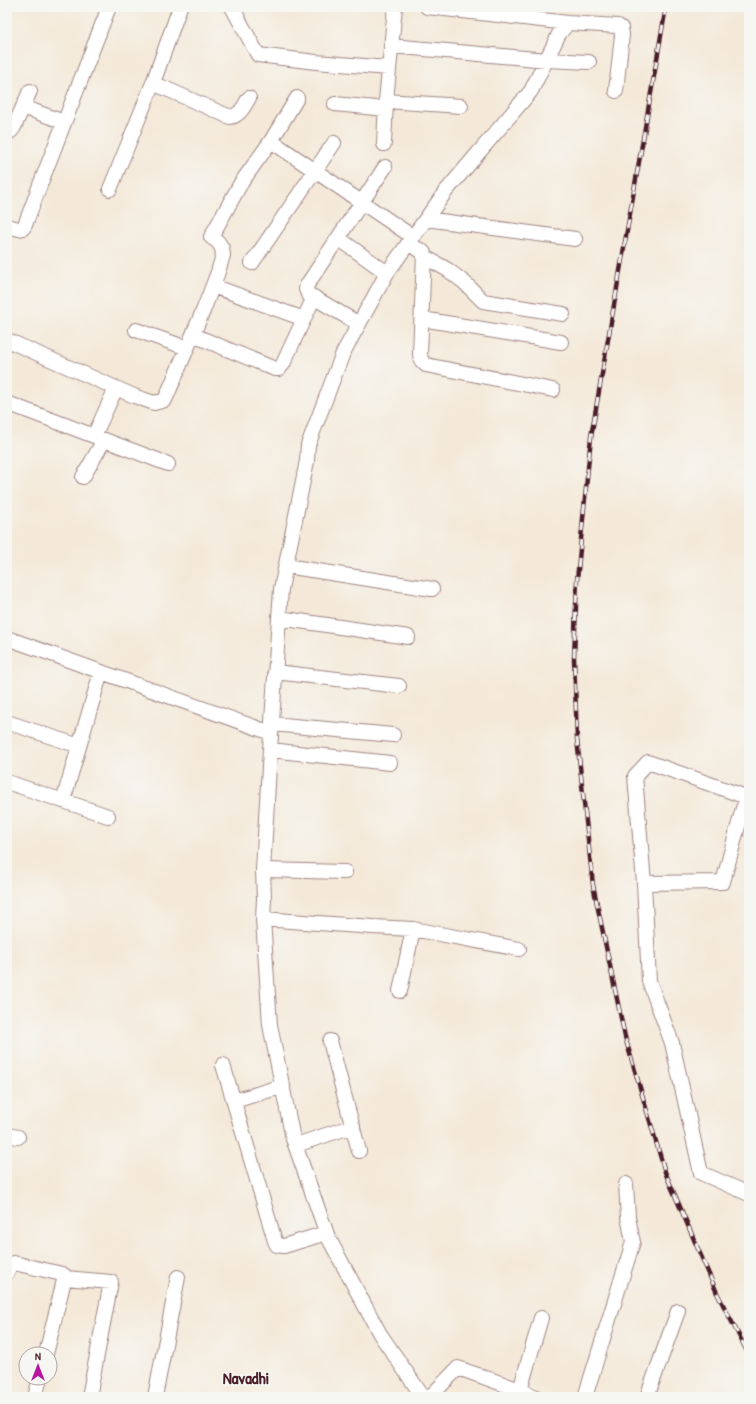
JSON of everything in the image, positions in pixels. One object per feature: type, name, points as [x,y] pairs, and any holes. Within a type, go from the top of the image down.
[{"type":"street","points":[[7,226],[19,229],[26,225],[109,7]]},
{"type":"street","points":[[110,189],[153,83],[180,7]]},
{"type":"street","points":[[232,7],[258,55],[388,68]]},
{"type":"street","points":[[384,144],[388,68],[395,7]]},
{"type":"street","points":[[427,7],[568,23],[618,26],[621,28],[622,35],[616,91]]},
{"type":"street","points":[[424,1397],[380,1334],[326,1233],[296,1145],[270,1025],[263,919],[264,870],[271,728],[281,589],[307,461],[308,445],[343,353],[387,273],[446,191],[532,91],[559,34],[568,23]]},
{"type":"street","points":[[391,46],[547,60],[589,62]]},
{"type":"street","points":[[153,83],[230,117],[239,113],[250,98]]},
{"type":"street","points":[[7,133],[14,127],[30,91]]},
{"type":"street","points":[[7,340],[154,403],[165,400],[213,286],[222,255],[222,248],[218,242],[211,237],[241,183],[271,141],[298,98]]},
{"type":"street","points":[[335,104],[461,106]]},
{"type":"street","points":[[23,107],[64,122]]},
{"type":"street","points":[[271,141],[362,202],[411,240],[424,253],[420,354],[421,360],[426,365],[553,390]]},
{"type":"street","points":[[252,263],[334,143]]},
{"type":"street","points":[[359,324],[308,294],[306,289],[307,284],[385,167]]},
{"type":"street","points":[[426,219],[575,239]]},
{"type":"street","points":[[338,238],[387,273]]},
{"type":"street","points":[[425,257],[448,270],[465,283],[483,301],[563,314]]},
{"type":"street","points":[[213,286],[304,319]]},
{"type":"street","points":[[193,335],[275,369],[279,369],[283,364],[314,297]]},
{"type":"street","points":[[422,318],[561,342]]},
{"type":"street","points":[[136,330],[187,348]]},
{"type":"street","points":[[83,477],[99,438],[116,388]]},
{"type":"street","points":[[7,403],[168,464]]},
{"type":"street","points":[[286,566],[432,589]]},
{"type":"street","points":[[279,618],[408,636]]},
{"type":"street","points":[[7,638],[101,672],[271,728],[393,735]]},
{"type":"street","points":[[63,801],[101,672]]},
{"type":"street","points":[[276,672],[399,686]]},
{"type":"street","points":[[7,722],[79,746]]},
{"type":"street","points":[[270,750],[390,763]]},
{"type":"street","points":[[644,883],[723,882],[743,808],[749,799],[648,762],[635,776],[644,883],[649,981],[672,1043],[701,1173],[749,1194]]},
{"type":"street","points":[[7,782],[108,816]]},
{"type":"street","points":[[264,870],[345,872]]},
{"type":"street","points":[[263,919],[413,929],[519,949]]},
{"type":"street","points":[[400,991],[413,929]]},
{"type":"street","points":[[330,1041],[359,1151]]},
{"type":"street","points":[[223,1065],[274,1241],[277,1244],[284,1246],[326,1233]]},
{"type":"street","points":[[234,1101],[283,1086]]},
{"type":"street","points":[[296,1145],[353,1126]]},
{"type":"street","points":[[585,1397],[633,1242],[628,1217],[626,1184]]},
{"type":"street","points":[[7,1274],[10,1265],[14,1262],[62,1274],[65,1278],[111,1282],[89,1397]]},
{"type":"street","points":[[155,1397],[178,1277]]},
{"type":"street","points":[[48,1346],[65,1278]]},
{"type":"street","points":[[647,1397],[678,1311]]},
{"type":"street","points":[[520,1390],[541,1318]]},
{"type":"street","points":[[430,1397],[458,1368],[536,1397]]},
{"type":"street","points":[[35,1397],[38,1386]]},
{"type":"railway","points":[[666,7],[591,437],[577,580],[574,658],[577,739],[593,885],[625,1037],[665,1172],[717,1293],[749,1355]]},
{"type":"district","name":"Navadhi","points":[[246,1377]]}]
